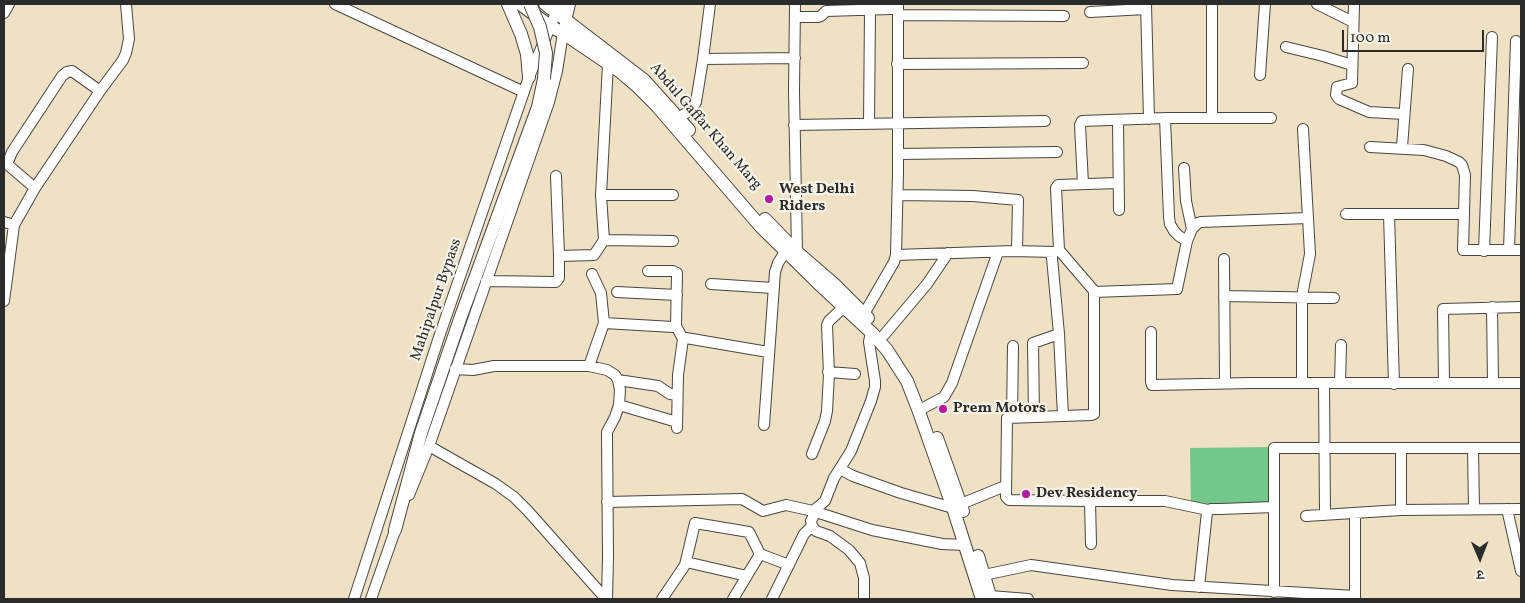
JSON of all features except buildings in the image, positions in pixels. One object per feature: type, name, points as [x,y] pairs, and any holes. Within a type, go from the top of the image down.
[{"type":"main road","points":[[508,4],[527,54],[529,77]]},
{"type":"main road","name":"Abdul Gaffar Khan Marg","points":[[520,4],[550,26],[562,18]]},
{"type":"main road","points":[[395,530],[421,433],[460,319],[538,107],[544,79],[546,53],[540,27],[530,4]]},
{"type":"main road","name":"Abdul Gaffar Khan Marg","points":[[545,4],[644,80],[791,252],[844,307],[878,334],[906,366],[925,407],[957,506],[966,545],[988,598]]},
{"type":"main road","name":"Abdul Gaffar Khan Marg","points":[[562,18],[608,64],[647,96],[744,209],[864,314],[907,381],[984,575],[988,598]]},
{"type":"street","points":[[4,13],[9,4]]},
{"type":"street","points":[[4,301],[9,224],[123,60],[129,39],[126,4]]},
{"type":"street","points":[[335,4],[524,92]]},
{"type":"street","points":[[371,599],[395,530],[429,446],[549,102],[557,71],[562,18],[570,4]]},
{"type":"street","points":[[678,118],[691,110],[696,102],[710,4]]},
{"type":"street","points":[[764,425],[775,272],[778,263],[791,252],[795,4]]},
{"type":"street","points":[[1260,75],[1265,4]]},
{"type":"street","points":[[1317,4],[1354,22]]},
{"type":"street","points":[[1354,4],[1352,83],[1337,87],[1337,97],[1369,112],[1404,114]]},
{"type":"street","points":[[1212,5],[1212,118]]},
{"type":"street","points":[[1090,12],[1146,7],[1149,118]]},
{"type":"street","points":[[795,17],[818,17],[826,11],[870,10],[1064,16]]},
{"type":"street","points":[[869,124],[870,10]]},
{"type":"street","points":[[864,314],[894,262],[896,255],[898,123],[895,10]]},
{"type":"street","name":"Mahipalpur Bypass","points":[[354,599],[439,338],[529,77],[550,26]]},
{"type":"street","points":[[1484,251],[1492,37]]},
{"type":"street","points":[[1509,250],[1516,41]]},
{"type":"street","points":[[1286,47],[1352,65]]},
{"type":"street","points":[[703,59],[795,58]]},
{"type":"street","points":[[897,64],[1083,63]]},
{"type":"street","points":[[559,256],[594,255],[604,240],[601,195],[608,64]]},
{"type":"street","points":[[1402,148],[1408,69]]},
{"type":"street","points":[[35,188],[11,168],[8,162],[12,152],[62,76],[72,70],[100,91]]},
{"type":"street","points":[[1082,184],[1080,122],[1149,118],[1271,118]]},
{"type":"street","points":[[1165,118],[1170,224],[1174,231],[1187,241]]},
{"type":"street","points":[[1118,120],[1119,210]]},
{"type":"street","points":[[794,125],[1044,121]]},
{"type":"street","points":[[1302,382],[1302,296],[1310,254],[1303,129]]},
{"type":"street","points":[[1370,147],[1414,148],[1446,156],[1462,165],[1465,175],[1463,250],[1521,250]]},
{"type":"street","points":[[898,154],[1057,152]]},
{"type":"street","points":[[1184,168],[1186,201],[1192,229]]},
{"type":"street","points":[[486,281],[556,282],[559,278],[556,176]]},
{"type":"street","points":[[1063,416],[1056,254],[1057,186],[1118,183]]},
{"type":"street","points":[[601,195],[673,195]]},
{"type":"street","points":[[898,195],[973,196],[1018,200],[1017,252]]},
{"type":"street","points":[[1346,214],[1464,214]]},
{"type":"street","points":[[1388,214],[1394,384]]},
{"type":"street","points":[[896,255],[1054,252],[1095,292],[1177,289],[1187,241],[1195,225],[1202,222],[1308,218]]},
{"type":"street","points":[[604,240],[673,241]]},
{"type":"street","points":[[925,407],[944,397],[952,383],[998,252]]},
{"type":"street","points":[[813,510],[825,501],[826,495],[851,451],[868,410],[875,388],[869,347],[870,337],[878,334],[927,284],[948,253]]},
{"type":"street","points":[[1224,259],[1225,383]]},
{"type":"street","points":[[619,405],[677,425],[678,375],[683,339],[676,326],[677,272],[648,271]]},
{"type":"street","points":[[589,366],[604,323],[600,293],[592,274]]},
{"type":"street","points":[[711,284],[773,288]]},
{"type":"street","points":[[617,292],[677,295]]},
{"type":"street","points":[[1095,292],[1094,414],[1091,416],[1008,417],[1006,497],[1009,500],[1165,501],[1208,510],[1274,507]]},
{"type":"street","points":[[1224,296],[1334,298]]},
{"type":"street","points":[[812,454],[826,416],[828,372],[827,324],[844,307]]},
{"type":"street","points":[[1492,307],[1493,383]]},
{"type":"street","points":[[1444,383],[1443,309],[1521,307]]},
{"type":"street","points":[[604,323],[676,326]]},
{"type":"street","points":[[1151,332],[1152,384],[1302,382],[1394,384],[1521,383]]},
{"type":"street","points":[[1034,416],[1034,343],[1059,334]]},
{"type":"street","points":[[683,339],[768,352]]},
{"type":"street","points":[[1340,345],[1340,383]]},
{"type":"street","points":[[1012,416],[1013,346]]},
{"type":"street","points":[[455,369],[474,370],[494,366],[589,366],[607,370],[618,380],[620,390],[619,405],[607,432],[608,557],[606,599]]},
{"type":"street","points":[[828,372],[855,374]]},
{"type":"street","points":[[618,380],[658,386],[670,394],[677,395]]},
{"type":"street","points":[[1324,383],[1325,515]]},
{"type":"street","points":[[429,446],[496,484],[514,497],[606,599]]},
{"type":"street","points":[[1274,592],[1274,448],[1521,448]]},
{"type":"street","points":[[1401,449],[1401,510]]},
{"type":"street","points":[[1473,449],[1474,509]]},
{"type":"street","points":[[840,469],[901,493],[957,506],[1005,486]]},
{"type":"street","points":[[607,502],[742,499],[763,511],[786,505],[813,510],[872,530],[942,544],[966,545]]},
{"type":"street","points":[[1090,501],[1091,544]]},
{"type":"street","points":[[1506,509],[1521,571]]},
{"type":"street","points":[[1306,516],[1401,510],[1521,509]]},
{"type":"street","points":[[813,510],[812,526],[816,530],[830,536],[857,558],[860,563],[864,578],[864,599]]},
{"type":"street","points":[[1199,587],[1208,510]]},
{"type":"street","points":[[984,575],[1031,565],[1172,585],[1355,598],[1355,513]]},
{"type":"street","points":[[662,599],[686,562],[695,523],[749,532],[760,554],[789,564]]},
{"type":"street","points":[[772,599],[804,534],[812,526]]},
{"type":"street","points":[[734,599],[760,554]]},
{"type":"street","points":[[686,562],[747,576]]},
{"type":"street","points":[[988,598],[1028,599]]},
{"type":"green space","points":[[1272,447],[1274,507],[1191,507],[1190,448]]},
{"type":"place","name":"West Delhi Riders","points":[[769,199]]},
{"type":"place","name":"Prem Motors","points":[[943,409]]},
{"type":"place","name":"Dev Residency","points":[[1026,494]]}]
